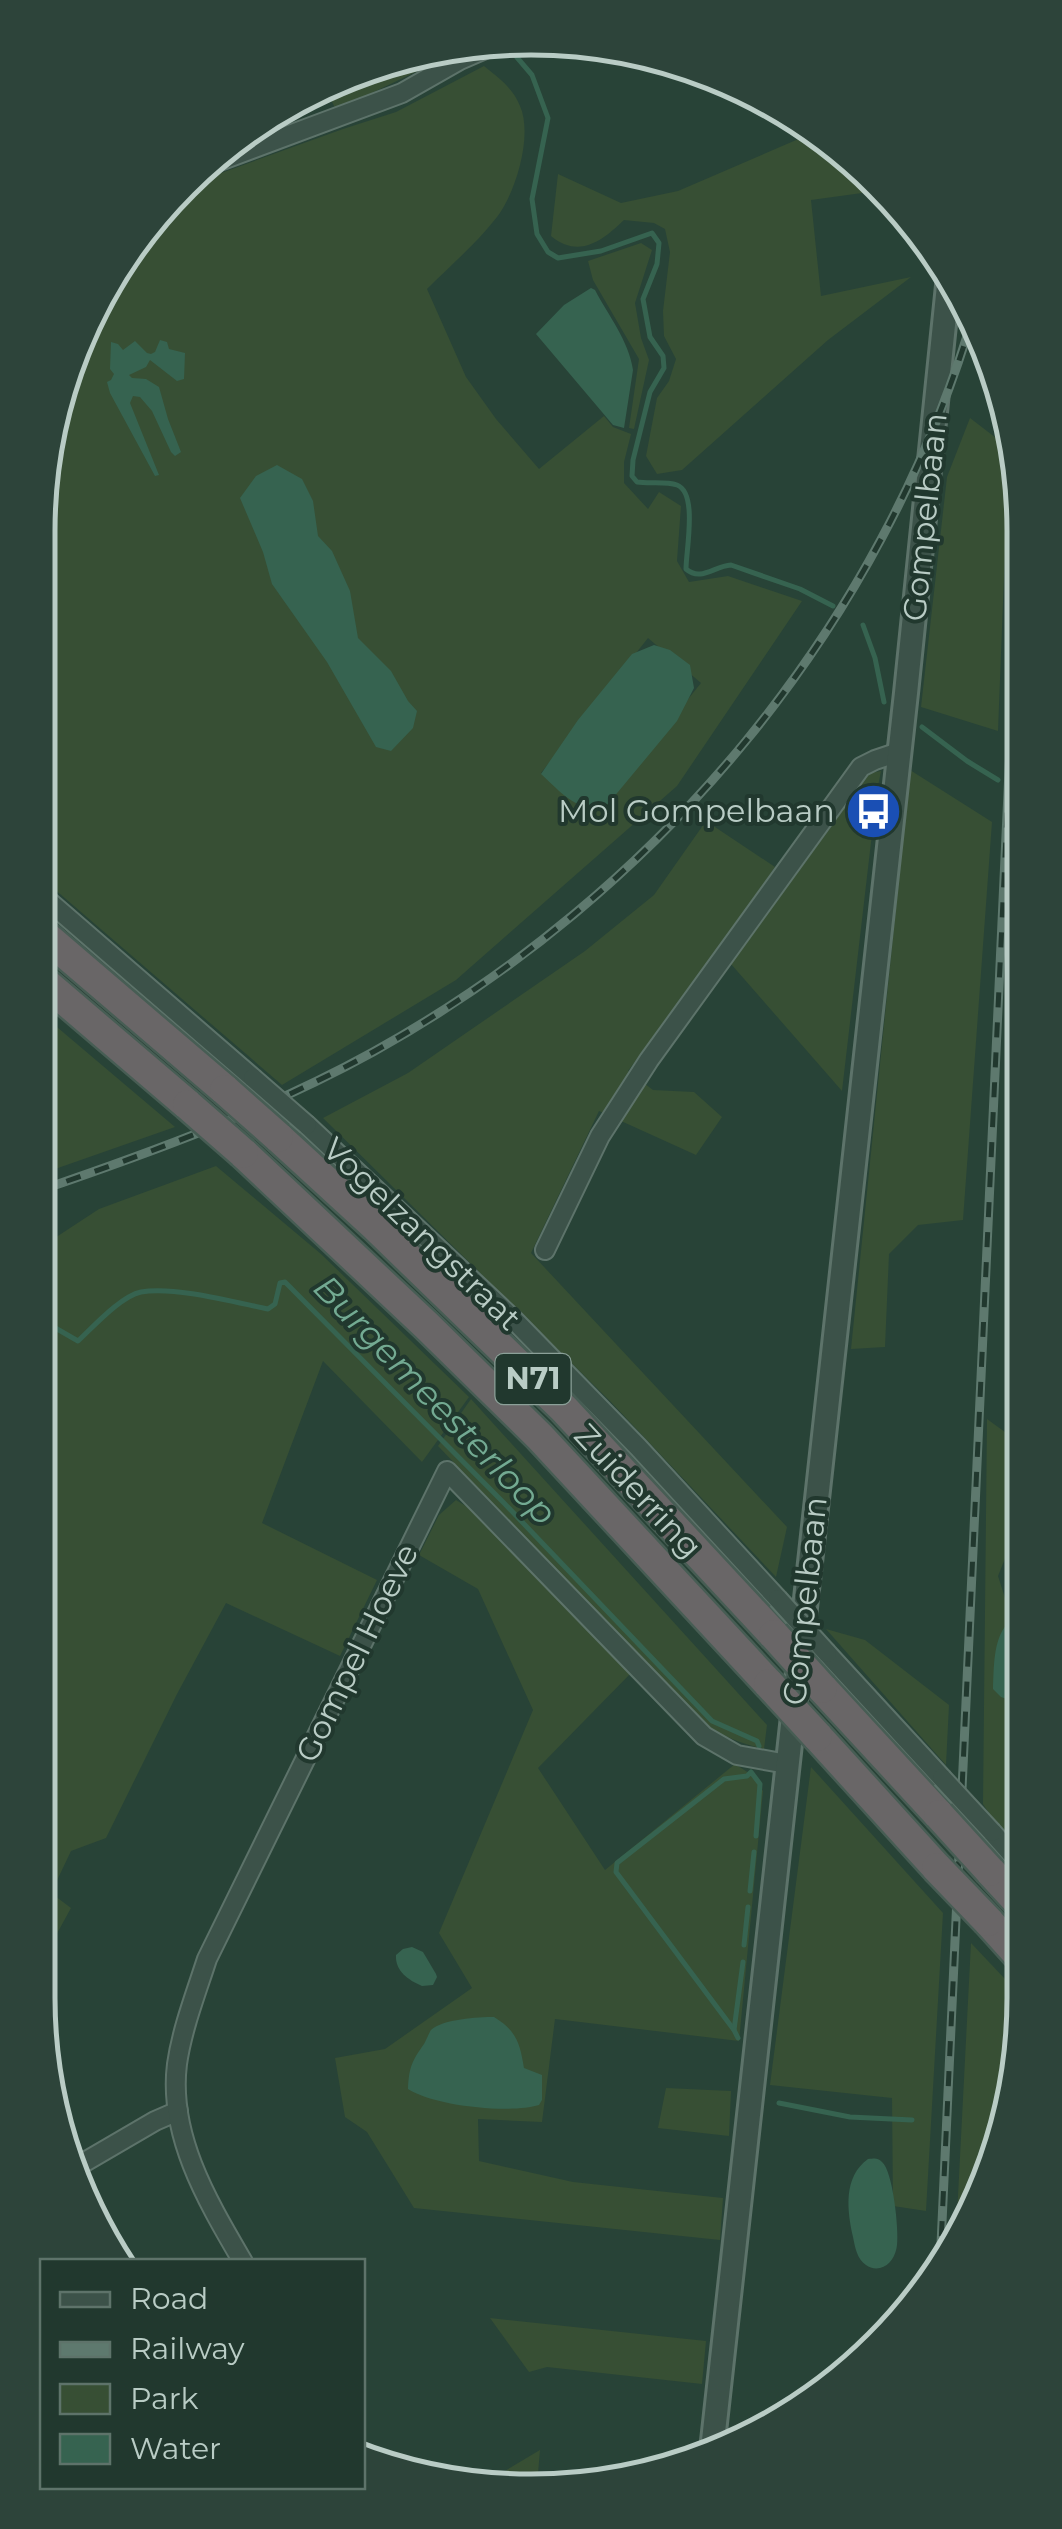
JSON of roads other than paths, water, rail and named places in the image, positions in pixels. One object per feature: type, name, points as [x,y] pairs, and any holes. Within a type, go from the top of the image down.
[{"type":"highway","name":"Zuiderring","points":[[55,943],[239,1084],[278,1137],[564,1409],[1007,1890]]},
{"type":"highway","name":"Zuiderring","points":[[55,992],[242,1153],[540,1437],[1007,1942]]},
{"type":"street","points":[[241,153],[402,93],[459,61]]},
{"type":"street","name":"Gompelbaan","points":[[713,2438],[947,300]]},
{"type":"street","points":[[546,1250],[600,1136],[648,1060],[861,767],[899,752]]},
{"type":"street","name":"Vogelzangstraat","points":[[55,908],[239,1084],[307,1124],[512,1318],[638,1447],[1007,1849]]},
{"type":"street","name":"Gompel Hoeve","points":[[241,2259],[216,2216],[188,2154],[178,2111],[178,2062],[207,1959],[447,1471],[704,1736],[737,1754],[787,1764]]},
{"type":"street","points":[[84,2163],[178,2111]]},
{"type":"water","points":[[591,288],[617,328],[631,359],[633,370],[624,428],[613,425],[536,334],[564,305]]},
{"type":"water","points":[[160,340],[167,342],[169,349],[185,353],[184,379],[177,381],[150,360],[146,367],[129,375],[159,387],[181,452],[175,456],[171,452],[152,411],[140,397],[133,396],[130,403],[159,475],[155,476],[107,382],[114,374],[110,369],[111,342],[123,350],[135,341],[151,354]]},
{"type":"water","points":[[277,465],[302,479],[313,501],[318,536],[332,551],[350,591],[358,638],[391,671],[417,711],[413,728],[391,751],[376,747],[327,662],[272,584],[240,498],[256,476]]},
{"type":"water","points":[[654,645],[670,650],[690,665],[694,688],[677,721],[608,804],[580,805],[541,774],[578,720],[632,654]]},
{"type":"water","points":[[1007,1624],[1007,1699],[993,1689],[1002,1631]]},
{"type":"water","points":[[412,1947],[423,1952],[436,1974],[433,1985],[422,1986],[400,1970],[396,1955]]},
{"type":"water","points":[[494,2017],[516,2039],[524,2068],[542,2075],[539,2105],[510,2109],[472,2107],[435,2100],[408,2089],[412,2065],[431,2030],[452,2021]]},
{"type":"water","points":[[868,2159],[879,2159],[886,2168],[896,2215],[895,2253],[890,2262],[878,2268],[868,2266],[858,2256],[849,2216],[854,2175]]},
{"type":"waterway","points":[[515,56],[532,75],[548,118],[532,199],[537,234],[548,252],[558,258],[601,251],[652,233],[659,243],[657,264],[643,299],[650,337],[663,356],[664,368],[650,392],[632,476],[637,482],[673,484],[683,490],[689,510],[686,569],[692,573],[731,565],[800,589],[833,606]]},
{"type":"waterway","points":[[863,625],[884,702]]},
{"type":"waterway","points":[[922,727],[998,780]]},
{"type":"waterway","name":"Burgemeesterloop","points":[[55,1328],[78,1341],[116,1306],[141,1292],[187,1293],[268,1309],[275,1304],[280,1283],[285,1282],[712,1721],[757,1741],[759,1746]]},
{"type":"waterway","points":[[734,2030],[616,1872],[617,1863],[724,1779],[751,1772],[760,1784],[756,1836]]},
{"type":"waterway","name":"Burgemeesterloop","points":[[750,1891],[754,1852]]},
{"type":"waterway","name":"Burgemeesterloop","points":[[744,1945],[748,1907]]},
{"type":"waterway","name":"Burgemeesterloop","points":[[738,2038],[734,2030],[743,1962]]},
{"type":"waterway","name":"Burgemeesterloop","points":[[779,2103],[850,2117],[912,2120]]},
{"type":"railway","points":[[55,1185],[250,1112],[373,1052],[477,988],[574,914],[664,832],[746,741],[819,643],[881,539],[933,428],[966,337]]},
{"type":"railway","points":[[941,2239],[1007,814]]},
{"type":"place","name":"Mol Gompelbaan","points":[[874,811]]}]
